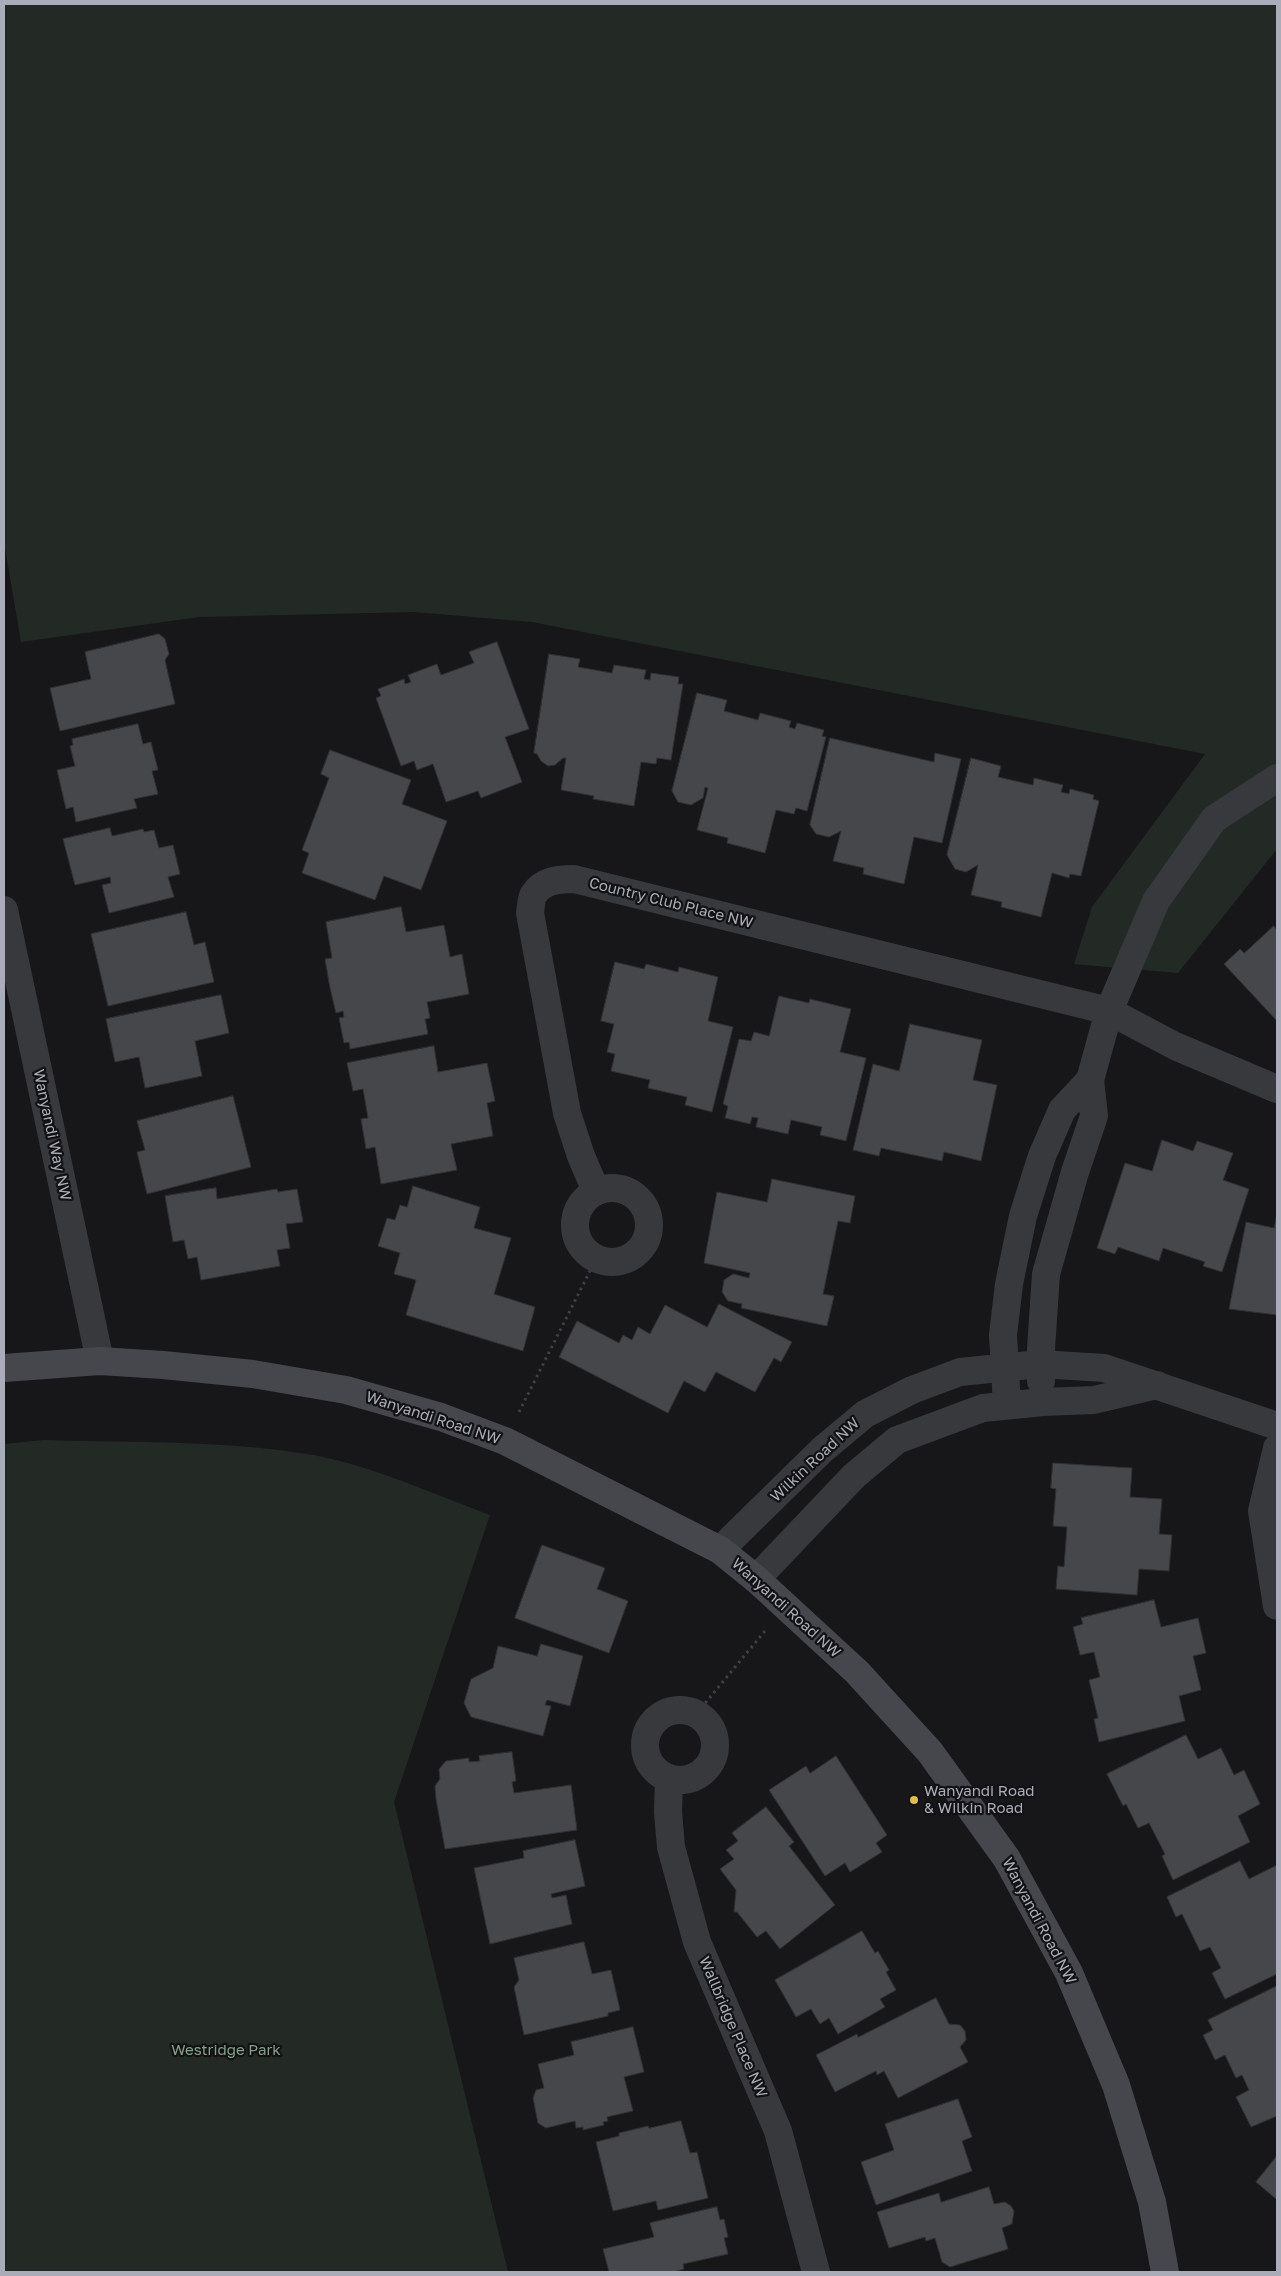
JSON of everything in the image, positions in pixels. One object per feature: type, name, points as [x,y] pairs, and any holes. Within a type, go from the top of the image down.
[{"type":"street","points":[[1043,1402],[1040,1364],[1046,1274],[1075,1172],[1094,1116],[1090,1080],[1109,1011],[1156,901],[1214,819],[1277,778]]},
{"type":"street","name":"Country Club Place NW","points":[[596,1191],[581,1156],[567,1113],[530,913],[534,894],[545,884],[559,879],[574,879],[1109,1011],[1175,1046],[1277,1089]]},
{"type":"street","name":"Wanyandi Way NW","points":[[4,910],[100,1361]]},
{"type":"street","points":[[1007,1405],[1003,1335],[1009,1284],[1026,1206],[1042,1156],[1062,1110],[1090,1080]]},
{"type":"street","points":[[608,1188],[620,1189],[632,1194],[641,1202],[647,1213],[649,1226],[647,1238],[641,1249],[631,1257],[620,1262],[607,1262],[596,1259],[586,1252],[579,1243],[575,1231],[579,1208],[586,1198],[596,1191],[608,1188]]},
{"type":"street","name":"Wanyandi Road NW","points":[[4,1368],[100,1361],[164,1365],[253,1374],[346,1390],[441,1417],[505,1441],[720,1550],[756,1579],[857,1672],[930,1752],[1007,1859],[1069,1974],[1116,2085],[1152,2202],[1165,2272]]},
{"type":"street","name":"Wilkin Road NW","points":[[720,1550],[822,1450],[865,1414],[912,1390],[960,1372],[1040,1364],[1104,1368],[1277,1426]]},
{"type":"street","points":[[756,1579],[854,1476],[897,1440],[983,1408],[1043,1402],[1094,1400],[1157,1386]]},
{"type":"street","points":[[1277,1448],[1262,1511],[1277,1606]]},
{"type":"street","points":[[674,1710],[686,1710],[697,1713],[706,1720],[712,1730],[715,1741],[714,1753],[710,1763],[703,1772],[693,1778],[681,1780],[669,1778],[651,1764],[646,1754],[645,1742],[648,1731],[654,1721],[663,1714],[674,1710]]},
{"type":"street","name":"Wallbridge Place NW","points":[[669,1778],[668,1812],[671,1847],[697,1942],[778,2131],[816,2272]]},
{"type":"path","points":[[505,1441],[596,1259]]},
{"type":"path","points":[[697,1713],[785,1606]]},
{"type":"green space","points":[[4,4],[1277,4],[1277,849],[1178,973],[1074,964],[1092,907],[1205,754],[532,622],[414,612],[199,617],[21,642],[4,542]]},
{"type":"green space","name":"Westridge Park","points":[[44,1440],[213,1444],[313,1455],[380,1473],[490,1515],[394,1802],[508,2272],[4,2272],[4,1444]]},
{"type":"building","points":[[159,634],[165,639],[169,654],[165,660],[175,704],[60,731],[50,688],[91,679],[85,652]]},
{"type":"building","points":[[497,642],[529,729],[505,737],[522,782],[481,798],[478,791],[446,802],[433,764],[417,770],[414,761],[401,766],[376,698],[381,696],[378,689],[404,679],[405,684],[411,682],[408,675],[437,664],[441,675],[474,663],[469,652]]},
{"type":"building","points":[[549,654],[580,659],[578,667],[612,673],[614,665],[646,670],[644,679],[650,680],[651,673],[679,677],[678,684],[683,684],[671,760],[657,758],[656,764],[641,762],[634,806],[593,799],[594,796],[561,790],[566,758],[563,758],[555,765],[548,766],[534,753]]},
{"type":"building","points":[[697,693],[727,700],[724,711],[758,720],[760,713],[791,721],[789,727],[795,729],[797,723],[824,730],[822,736],[826,737],[807,811],[796,808],[794,814],[776,810],[765,853],[727,843],[728,838],[697,830],[708,788],[705,787],[703,798],[691,805],[678,802],[672,791]]},
{"type":"building","points":[[138,724],[143,744],[151,742],[158,770],[152,771],[158,794],[134,799],[137,808],[76,822],[73,807],[66,809],[57,770],[75,766],[70,746],[73,745],[72,739]]},
{"type":"building","points":[[830,738],[934,762],[935,753],[961,759],[942,843],[914,837],[904,884],[863,874],[864,868],[833,861],[841,831],[829,837],[816,834],[810,825]]},
{"type":"building","points":[[330,750],[411,780],[402,804],[447,821],[421,890],[384,876],[375,900],[302,873],[309,853],[302,850],[329,778],[321,774]]},
{"type":"building","points":[[971,758],[1001,766],[998,777],[1033,785],[1034,778],[1063,785],[1061,792],[1069,794],[1070,789],[1094,795],[1093,799],[1099,801],[1081,876],[1070,874],[1069,878],[1052,873],[1041,917],[1001,907],[1002,902],[971,895],[978,865],[966,872],[955,869],[947,855]]},
{"type":"building","points":[[110,828],[112,836],[143,829],[144,832],[154,830],[159,848],[173,845],[180,874],[168,877],[174,897],[109,913],[102,885],[111,883],[110,877],[75,885],[63,839]]},
{"type":"building","points":[[401,907],[406,932],[444,925],[450,957],[462,954],[469,994],[427,1002],[430,1018],[425,1019],[428,1034],[350,1049],[349,1042],[344,1043],[339,1018],[344,1017],[343,1011],[336,1013],[330,988],[325,959],[332,958],[326,922]]},
{"type":"building","points":[[186,912],[194,945],[205,942],[214,982],[108,1006],[91,934]]},
{"type":"building","points":[[1274,926],[1277,930],[1277,1021],[1224,964],[1240,949],[1244,953]]},
{"type":"building","points":[[615,962],[644,969],[646,964],[678,972],[679,967],[718,977],[708,1021],[733,1027],[712,1112],[685,1105],[687,1097],[648,1088],[650,1080],[611,1071],[615,1054],[607,1052],[614,1024],[601,1021]]},
{"type":"building","points":[[221,995],[229,1033],[195,1041],[202,1076],[145,1088],[139,1057],[115,1062],[106,1019]]},
{"type":"building","points":[[779,996],[809,1003],[810,999],[851,1009],[840,1052],[866,1058],[846,1141],[820,1135],[822,1127],[791,1120],[788,1134],[756,1127],[758,1118],[752,1117],[750,1124],[725,1118],[728,1106],[723,1104],[739,1039],[751,1041],[754,1032],[769,1036]]},
{"type":"building","points":[[910,1024],[982,1040],[973,1080],[997,1085],[981,1161],[944,1152],[942,1161],[881,1148],[879,1156],[853,1150],[873,1064],[899,1071]]},
{"type":"building","points":[[434,1046],[438,1072],[487,1063],[495,1101],[487,1103],[493,1136],[451,1144],[457,1170],[381,1184],[375,1147],[366,1149],[361,1119],[368,1118],[363,1089],[353,1091],[347,1063]]},
{"type":"building","points":[[233,1096],[251,1167],[147,1194],[137,1152],[145,1150],[137,1121]]},
{"type":"building","points":[[1162,1140],[1193,1151],[1197,1141],[1233,1153],[1223,1180],[1249,1189],[1222,1272],[1203,1266],[1205,1262],[1163,1248],[1159,1261],[1118,1247],[1115,1254],[1097,1248],[1125,1163],[1152,1171]]},
{"type":"building","points":[[772,1179],[855,1196],[850,1223],[838,1221],[823,1294],[834,1296],[827,1326],[741,1308],[742,1304],[728,1301],[722,1292],[724,1280],[733,1274],[749,1278],[750,1273],[704,1263],[717,1192],[767,1202]]},
{"type":"building","points":[[413,1186],[480,1207],[474,1228],[511,1238],[494,1294],[535,1307],[523,1351],[406,1315],[416,1280],[394,1274],[400,1253],[378,1246],[387,1218],[395,1220],[400,1205],[407,1207]]},
{"type":"building","points":[[216,1188],[217,1199],[277,1189],[278,1192],[297,1189],[303,1222],[286,1224],[290,1248],[277,1250],[280,1266],[201,1280],[197,1257],[188,1259],[184,1240],[173,1242],[165,1196]]},
{"type":"building","points":[[1277,1212],[1277,1315],[1229,1309],[1246,1222],[1274,1228]]},
{"type":"building","points":[[719,1304],[792,1342],[781,1362],[774,1358],[755,1392],[716,1372],[705,1392],[684,1381],[668,1413],[559,1357],[577,1321],[619,1343],[623,1335],[632,1340],[638,1327],[650,1334],[665,1305],[707,1327]]},
{"type":"building","points":[[1053,1463],[1132,1468],[1130,1497],[1162,1499],[1159,1534],[1172,1535],[1169,1571],[1139,1569],[1137,1595],[1056,1589],[1058,1566],[1064,1567],[1067,1527],[1053,1526],[1056,1489],[1051,1488]]},
{"type":"building","points":[[542,1545],[605,1568],[597,1589],[628,1601],[609,1653],[515,1618]]},
{"type":"building","points":[[1154,1600],[1161,1627],[1198,1618],[1206,1653],[1193,1656],[1201,1690],[1179,1696],[1185,1721],[1099,1742],[1094,1719],[1098,1718],[1089,1680],[1100,1677],[1094,1652],[1080,1655],[1073,1627],[1083,1624],[1081,1618]]},
{"type":"building","points":[[541,1644],[583,1656],[570,1706],[547,1700],[545,1705],[551,1706],[543,1736],[471,1717],[464,1703],[471,1679],[493,1668],[498,1646],[537,1656]]},
{"type":"building","points":[[1186,1735],[1198,1759],[1221,1748],[1234,1775],[1244,1770],[1260,1804],[1238,1816],[1250,1842],[1173,1880],[1162,1856],[1165,1854],[1149,1823],[1138,1828],[1126,1804],[1123,1806],[1107,1774]]},
{"type":"building","points":[[512,1752],[516,1781],[512,1782],[514,1793],[571,1785],[577,1830],[445,1849],[435,1786],[440,1779],[439,1769],[446,1761],[469,1758],[469,1762],[480,1761],[479,1756]]},
{"type":"building","points":[[836,1756],[887,1835],[876,1843],[882,1852],[850,1872],[845,1863],[825,1876],[769,1790],[806,1766],[810,1773]]},
{"type":"building","points":[[766,1807],[794,1842],[789,1846],[835,1905],[780,1949],[766,1931],[757,1937],[737,1912],[734,1912],[736,1890],[720,1869],[734,1859],[726,1850],[738,1841],[732,1833]]},
{"type":"building","points":[[575,1840],[585,1886],[551,1894],[552,1898],[566,1895],[572,1924],[490,1944],[474,1868],[524,1858],[523,1851]]},
{"type":"building","points":[[1240,1861],[1249,1879],[1277,1865],[1277,1974],[1225,1999],[1212,1973],[1221,1968],[1210,1947],[1200,1951],[1182,1914],[1176,1917],[1167,1897]]},
{"type":"building","points":[[862,1931],[875,1953],[878,1951],[889,1970],[886,1972],[896,1990],[880,1999],[885,2007],[838,2034],[829,2018],[820,2024],[811,2009],[796,2017],[775,1980]]},
{"type":"building","points":[[584,1942],[592,1974],[611,1970],[620,2010],[608,2013],[608,2016],[524,2035],[514,1987],[519,1980],[514,1958]]},
{"type":"building","points":[[1277,1986],[1277,2116],[1251,2127],[1236,2097],[1249,2090],[1242,2075],[1236,2078],[1225,2055],[1215,2060],[1203,2035],[1213,2030],[1208,2020]]},
{"type":"building","points":[[936,1998],[949,2024],[960,2025],[965,2031],[966,2040],[960,2047],[968,2062],[898,2098],[884,2071],[877,2075],[876,2071],[835,2092],[816,2055],[857,2034],[858,2037]]},
{"type":"building","points":[[633,2027],[644,2072],[624,2077],[633,2111],[607,2117],[608,2121],[603,2122],[604,2125],[583,2130],[583,2127],[576,2128],[575,2121],[546,2128],[538,2123],[533,2098],[536,2090],[544,2088],[538,2064],[574,2055],[571,2042]]},
{"type":"building","points":[[958,2099],[972,2137],[962,2141],[972,2171],[876,2205],[861,2162],[894,2150],[885,2124]]},
{"type":"building","points":[[681,2121],[690,2153],[697,2152],[708,2198],[658,2210],[656,2201],[613,2211],[596,2142],[619,2136],[619,2133]]},
{"type":"building","points":[[1277,2156],[1277,2197],[1276,2199],[1256,2182]]},
{"type":"building","points":[[989,2187],[994,2204],[1005,2202],[1014,2211],[1012,2224],[1002,2228],[1008,2249],[950,2267],[942,2262],[935,2238],[926,2241],[925,2237],[889,2248],[877,2212],[939,2193],[941,2202]]},
{"type":"building","points":[[717,2207],[720,2220],[724,2219],[728,2237],[724,2238],[728,2254],[683,2264],[684,2269],[673,2272],[609,2272],[603,2249],[654,2237],[650,2223]]},
{"type":"place","name":"Wanyandi Road & Wilkin Road","points":[[914,1800]]}]
